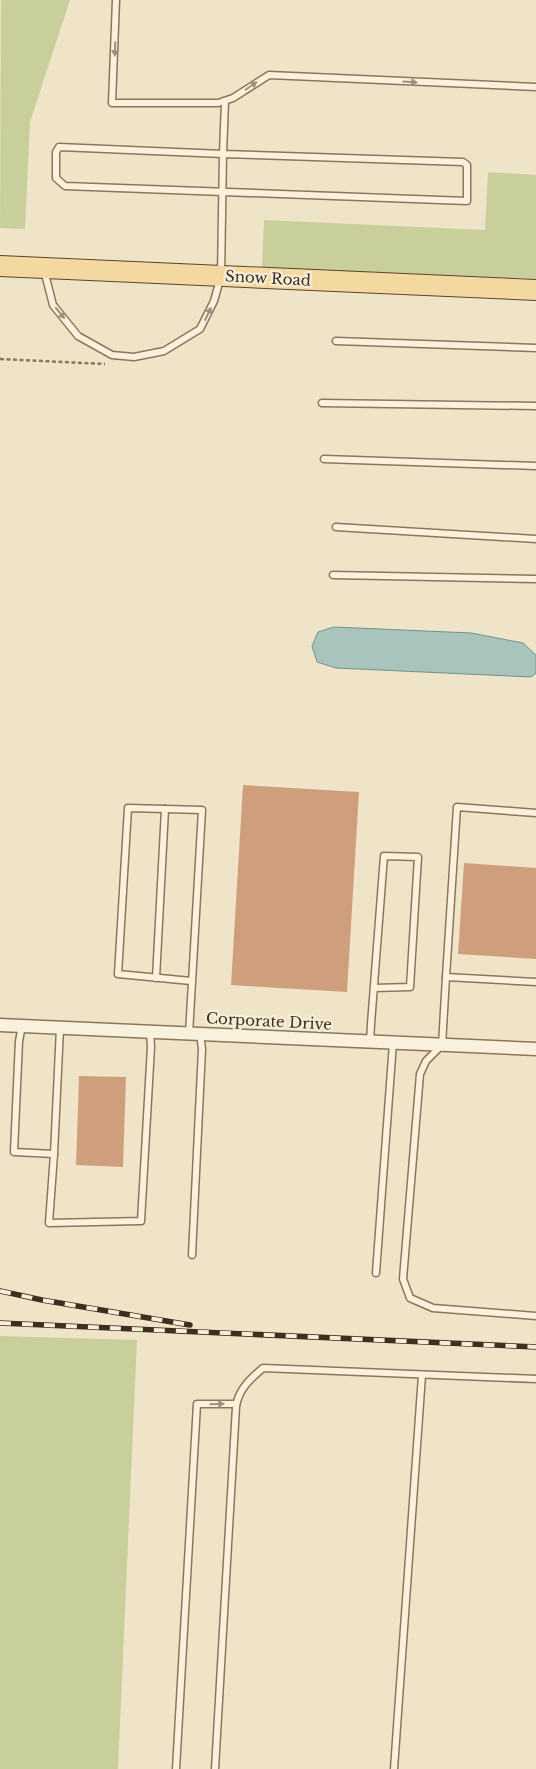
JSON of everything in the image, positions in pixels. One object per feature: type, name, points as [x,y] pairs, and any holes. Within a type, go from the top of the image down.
[{"type":"main road","name":"Snow Road","points":[[0,266],[536,290]]},
{"type":"street","name":"Corporate Drive","points":[[0,1025],[536,1049]]},
{"type":"lane","points":[[116,0],[112,103],[212,104],[225,101],[241,93],[269,75],[536,87]]},
{"type":"lane","points":[[44,268],[53,305],[78,336],[112,355],[134,357],[164,351],[200,329],[214,301],[221,276],[225,101]]},
{"type":"lane","points":[[59,147],[463,162],[467,165],[467,201],[223,192],[65,186],[56,178],[56,152],[59,147]]},
{"type":"lane","points":[[336,341],[536,348]]},
{"type":"lane","points":[[322,403],[536,406]]},
{"type":"lane","points":[[324,458],[536,466]]},
{"type":"lane","points":[[336,528],[536,539]]},
{"type":"lane","points":[[333,575],[536,579]]},
{"type":"lane","points":[[191,981],[118,974],[128,808],[202,810],[191,981],[195,1034],[202,1049],[192,1255]]},
{"type":"lane","points":[[536,813],[457,808],[442,1045],[426,1061],[420,1074],[403,1279],[410,1298],[433,1308],[536,1316]]},
{"type":"lane","points":[[156,978],[165,809]]},
{"type":"lane","points":[[370,1042],[374,988],[384,856],[418,857],[410,987],[374,988]]},
{"type":"lane","points":[[446,977],[536,982]]},
{"type":"lane","points":[[22,1026],[19,1041],[14,1152],[54,1154]]},
{"type":"lane","points":[[60,1028],[49,1224],[141,1221],[151,1047],[150,1031]]},
{"type":"lane","points":[[376,1273],[393,1043]]},
{"type":"lane","points":[[215,1769],[236,1404],[237,1397],[251,1378],[263,1368],[536,1380]]},
{"type":"lane","points":[[394,1769],[422,1375]]},
{"type":"lane","points":[[176,1769],[197,1404],[236,1404]]},
{"type":"path","points":[[0,358],[111,364]]},
{"type":"green space","points":[[1,0],[70,0],[30,122],[25,229],[0,228]]},
{"type":"green space","points":[[488,172],[536,175],[536,279],[262,268],[264,220],[485,230]]},
{"type":"green space","points":[[0,1336],[137,1340],[118,1769],[0,1769]]},
{"type":"water","points":[[334,627],[471,633],[523,643],[536,655],[536,673],[531,677],[336,668],[317,662],[312,646],[318,632]]},
{"type":"building","points":[[243,785],[359,792],[347,992],[231,985]]},
{"type":"building","points":[[464,863],[536,868],[536,959],[458,954]]},
{"type":"building","points":[[79,1076],[126,1077],[123,1167],[76,1165]]},
{"type":"railway","points":[[0,1291],[190,1325]]},
{"type":"railway","points":[[0,1323],[536,1347]]}]
